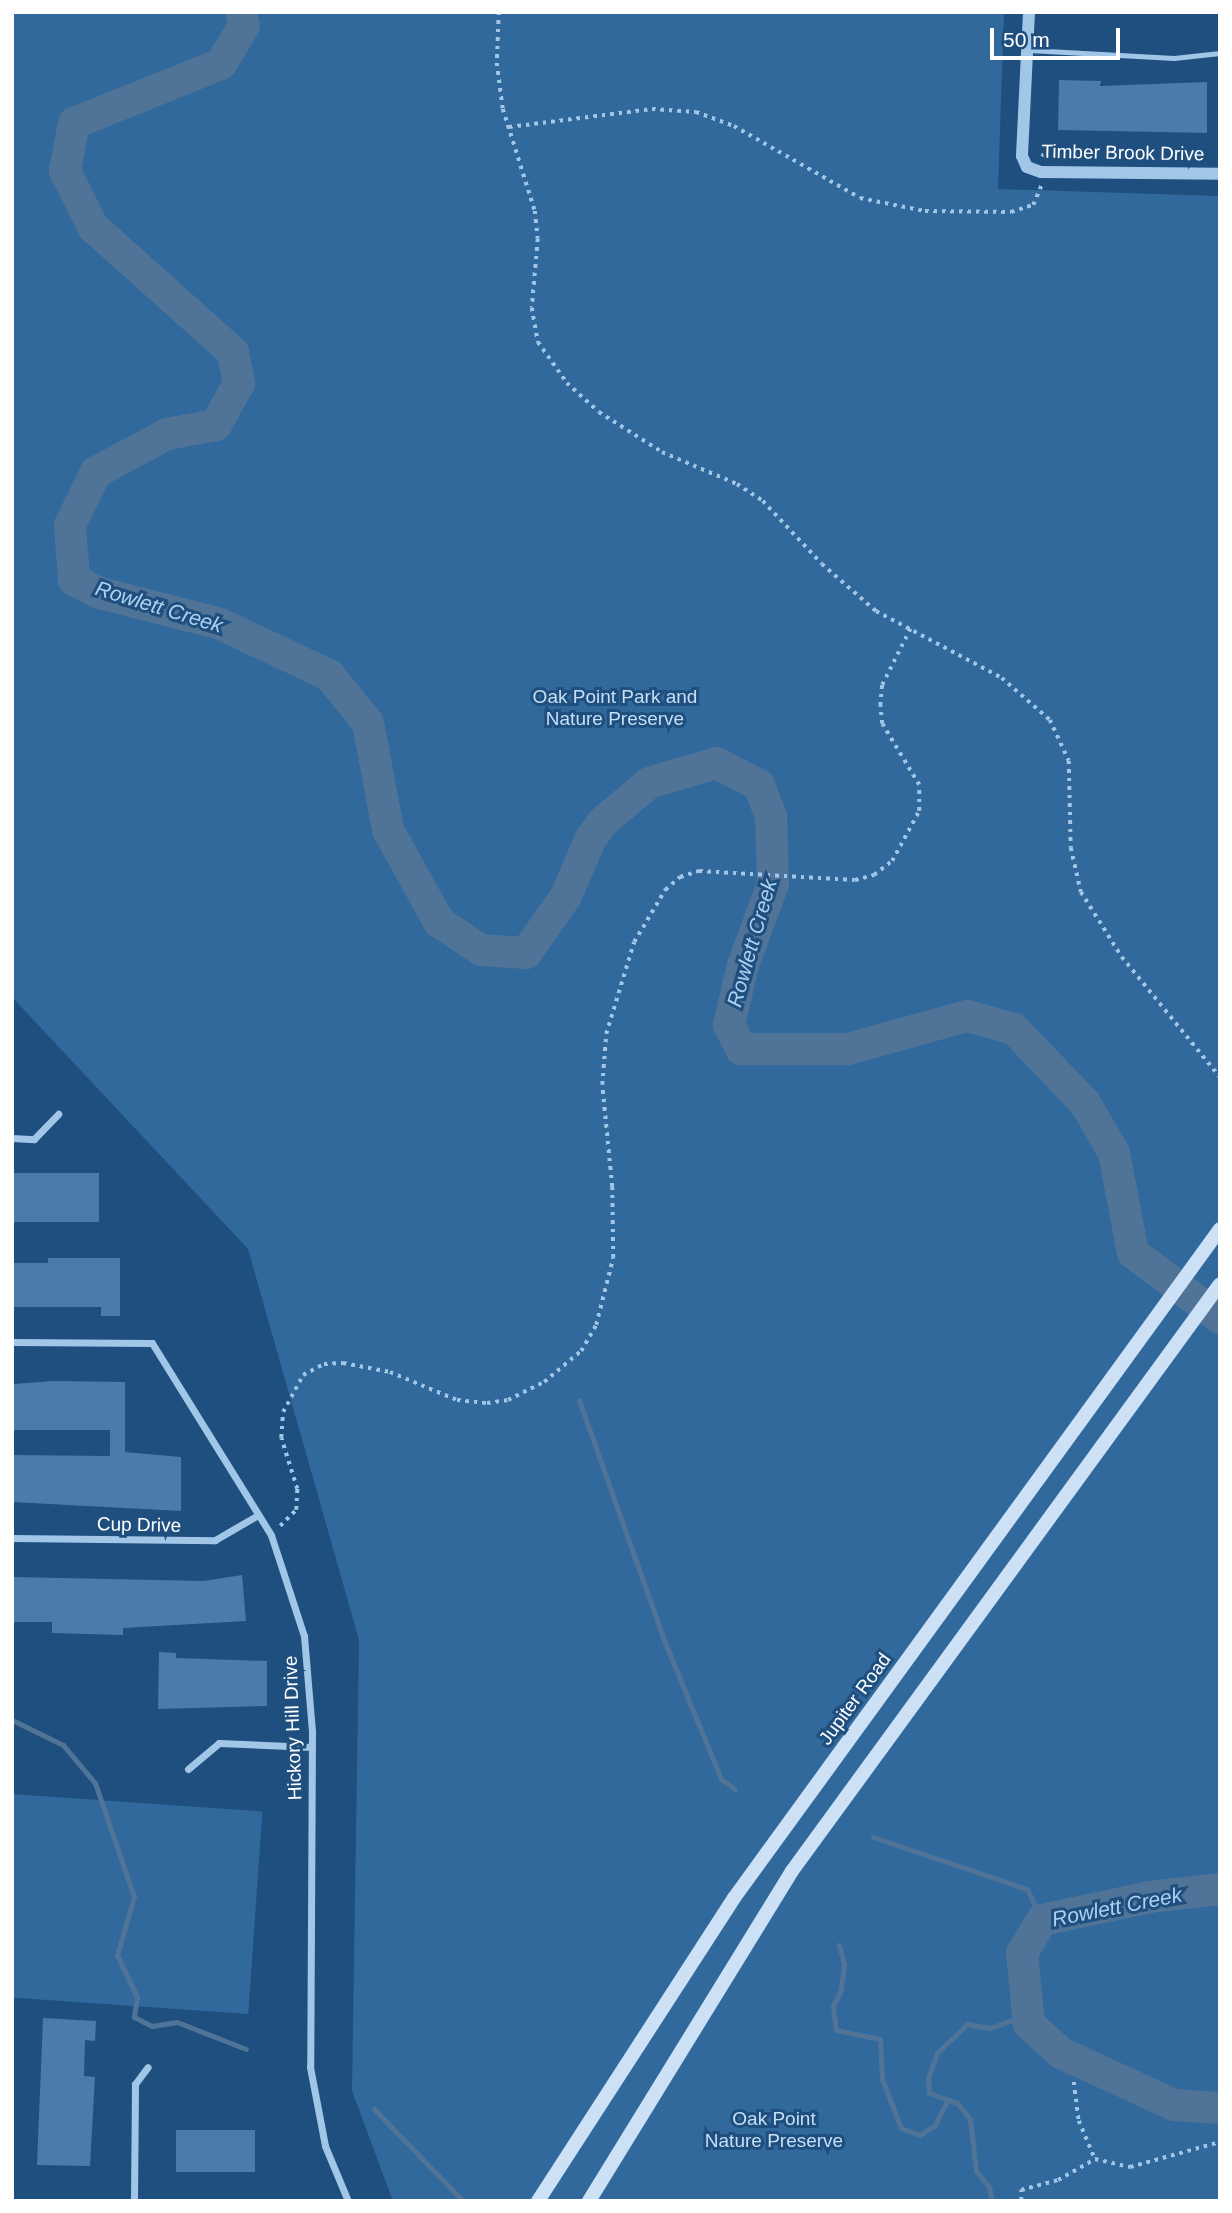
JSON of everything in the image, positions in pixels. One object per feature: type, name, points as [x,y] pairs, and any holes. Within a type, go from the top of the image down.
[{"type":"main road","name":"Jupiter Road","points":[[538,2201],[734,1898],[1220,1229]]},
{"type":"main road","points":[[589,2201],[786,1881],[1220,1284]]},
{"type":"street","points":[[1026,50],[1029,12]]},
{"type":"street","name":"Timber Brook Drive","points":[[1026,50],[1022,156],[1027,167],[1041,172],[1220,174]]},
{"type":"street","points":[[12,1138],[34,1139],[58,1114]]},
{"type":"street","name":"Hickory Hill Drive","points":[[12,1342],[152,1343],[271,1535],[304,1636],[312,1747],[310,2067],[325,2146],[348,2200]]},
{"type":"street","name":"Cup Drive","points":[[12,1538],[215,1540],[258,1515]]},
{"type":"street","points":[[188,1769],[219,1743],[312,1747]]},
{"type":"street","points":[[134,2201],[135,2084],[148,2067]]},
{"type":"street","points":[[337,2201],[348,2200]]},
{"type":"lane","points":[[1026,50],[1174,58],[1220,53]]},
{"type":"path","points":[[499,12],[497,63],[509,127],[535,211],[538,239],[532,308],[538,342],[567,383],[600,412],[662,452],[737,484],[763,501],[822,564],[876,611],[1002,678],[1050,720],[1069,761],[1071,848],[1080,892],[1108,940],[1220,1077]]},
{"type":"path","points":[[509,127],[652,109],[696,112],[745,131],[860,198],[925,211],[978,214],[1024,208],[1039,197],[1042,151],[1048,145]]},
{"type":"path","points":[[271,1535],[296,1510],[297,1489],[281,1437],[289,1393],[303,1375],[324,1364],[343,1363],[390,1372],[457,1400],[486,1403],[508,1400],[544,1382],[581,1351],[596,1325],[613,1258],[612,1187],[602,1085],[606,1034],[618,983],[646,922],[665,890],[680,877],[699,871],[855,880],[874,874],[892,860],[919,811],[919,785],[882,724],[880,706],[882,685],[910,629]]},
{"type":"path","points":[[1074,2082],[1079,2121],[1095,2159]]},
{"type":"path","points":[[1021,2201],[1021,2190],[1058,2180],[1095,2159],[1130,2167],[1220,2143]]},
{"type":"green space","name":"Oak Point Park and Nature Preserve","points":[[12,12],[1004,12],[998,189],[1220,196],[1220,2201],[393,2201],[352,2091],[359,1640],[248,1249],[12,997]]},
{"type":"green space","points":[[12,1794],[262,1812],[248,2014],[12,1997]]},
{"type":"building","points":[[1059,80],[1101,81],[1100,86],[1207,82],[1207,133],[1058,130]]},
{"type":"building","points":[[12,1173],[99,1173],[99,1222],[12,1222]]},
{"type":"building","points":[[48,1258],[120,1258],[120,1316],[101,1316],[101,1307],[12,1307],[12,1263],[48,1263]]},
{"type":"building","points":[[53,1381],[125,1382],[125,1452],[181,1457],[181,1511],[12,1502],[12,1455],[110,1456],[110,1430],[14,1430],[14,1384]]},
{"type":"building","points":[[242,1575],[246,1621],[123,1628],[123,1635],[52,1633],[52,1622],[13,1622],[13,1577],[204,1581]]},
{"type":"building","points":[[159,1652],[176,1653],[176,1658],[267,1661],[267,1706],[158,1709]]},
{"type":"building","points":[[43,2018],[96,2021],[95,2041],[85,2040],[84,2076],[95,2077],[90,2166],[37,2165]]},
{"type":"building","points":[[176,2130],[255,2130],[255,2172],[176,2172]]},
{"type":"waterway","name":"Rowlett Creek","points":[[241,12],[244,26],[221,64],[74,123],[65,171],[93,227],[233,352],[239,383],[216,425],[167,434],[96,472],[70,525],[74,580],[100,593],[218,623],[329,675],[368,723],[388,830],[439,922],[481,950],[526,953],[566,896],[591,838],[604,821],[649,783],[716,763],[759,785],[771,817],[773,884],[743,965],[729,1025],[741,1049],[848,1049],[967,1016],[1014,1029],[1085,1103],[1114,1153],[1133,1253],[1220,1318]]},
{"type":"waterway","points":[[579,1400],[664,1640],[721,1779],[735,1789]]},
{"type":"waterway","points":[[12,1720],[63,1745],[95,1783],[134,1897],[117,1955],[137,1997],[134,2017],[152,2026],[177,2022],[246,2049]]},
{"type":"waterway","points":[[873,1837],[1027,1889],[1042,1920]]},
{"type":"waterway","name":"Rowlett Creek","points":[[1220,1889],[1150,1897],[1042,1920],[1022,1953],[1029,2024],[1061,2053],[1174,2105],[1220,2108]]},
{"type":"waterway","points":[[839,1945],[844,1964],[841,1990],[833,2006],[836,2030],[880,2039],[882,2079],[901,2128],[920,2135],[934,2126],[947,2102]]},
{"type":"waterway","points":[[992,2201],[989,2187],[976,2171],[970,2119],[957,2103],[929,2093],[928,2078],[937,2053],[967,2024],[990,2028],[1009,2021],[1029,2024]]},
{"type":"waterway","points":[[374,2109],[463,2201]]},
{"type":"park label","name":"Oak Point Nature Preserve","points":[[774,2130]]}]
